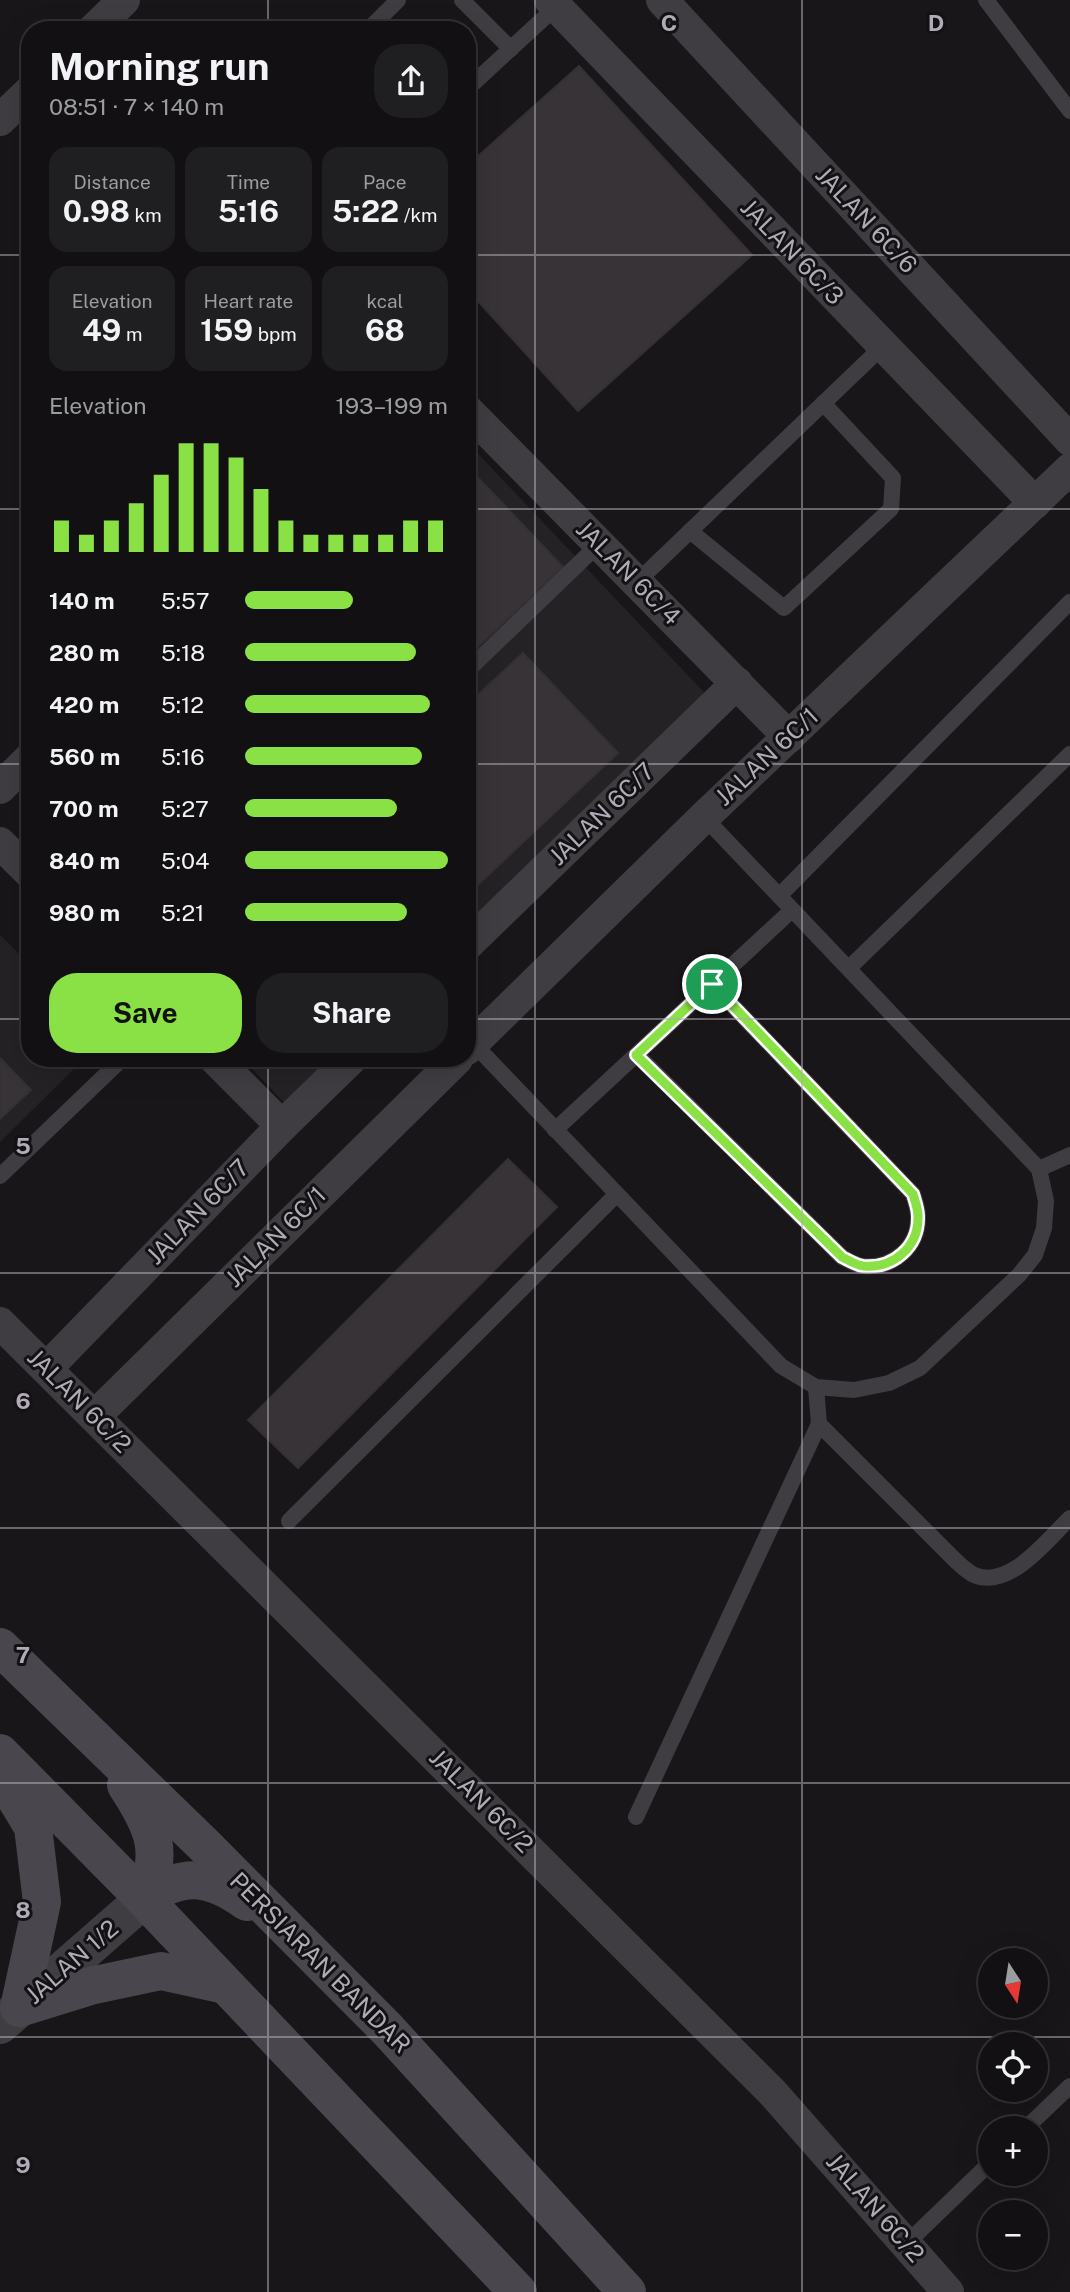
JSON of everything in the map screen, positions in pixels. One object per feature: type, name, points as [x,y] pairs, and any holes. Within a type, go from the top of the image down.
[{"type":"main road","name":"PERSIARAN BANDAR","points":[[0,1647],[388,2031],[627,2292]]},
{"type":"main road","points":[[97,1742],[136,1800],[156,1848],[154,1877],[144,1899]]},
{"type":"main road","points":[[0,1753],[144,1899],[518,2292]]},
{"type":"main road","points":[[0,1773],[33,1827],[42,1902],[10,2017]]},
{"type":"main road","points":[[144,1899],[163,1886],[185,1881],[207,1881],[229,1889],[298,1939]]},
{"type":"main road","points":[[10,2017],[90,1986],[161,1971],[225,1984]]},
{"type":"street","points":[[102,21],[124,0]]},
{"type":"street","name":"JALAN 6C/6","points":[[662,0],[1070,439]]},
{"type":"street","name":"JALAN 6C/3","points":[[553,3],[1035,503]]},
{"type":"street","points":[[0,120],[21,100]]},
{"type":"street","name":"JALAN 6C/4","points":[[476,422],[789,737]]},
{"type":"street","name":"JALAN 6C/1","points":[[476,1040],[704,817],[1070,469]]},
{"type":"street","name":"JALAN 6C/7","points":[[476,936],[737,683]]},
{"type":"street","points":[[0,788],[21,767]]},
{"type":"street","points":[[223,1067],[282,1126]]},
{"type":"street","name":"JALAN 6C/7","points":[[47,1368],[343,1067]]},
{"type":"street","name":"JALAN 6C/1","points":[[95,1416],[449,1067]]},
{"type":"street","name":"JALAN 6C/2","points":[[0,1323],[772,2092],[948,2292]]},
{"type":"street","name":"JALAN 1/2","points":[[10,2017],[144,1899]]},
{"type":"lane","points":[[377,21],[398,0]]},
{"type":"lane","points":[[462,0],[511,48]]},
{"type":"lane","points":[[985,0],[1070,111]]},
{"type":"lane","points":[[476,81],[553,3]]},
{"type":"lane","points":[[636,582],[883,346]]},
{"type":"lane","points":[[690,531],[783,608],[891,509],[893,478],[823,403]]},
{"type":"lane","points":[[476,662],[599,544]]},
{"type":"lane","points":[[779,896],[1070,601]]},
{"type":"lane","points":[[849,968],[1070,754]]},
{"type":"lane","points":[[476,1059],[555,1130],[781,1366],[816,1387],[854,1390],[889,1383],[920,1368],[1019,1275],[1035,1255],[1044,1228],[1046,1201],[1039,1169],[704,817]]},
{"type":"lane","points":[[555,1130],[792,910]]},
{"type":"lane","points":[[636,1055],[842,1257],[860,1266],[883,1265],[903,1254],[916,1237],[918,1215],[913,1194],[712,984]]},
{"type":"lane","points":[[0,1176],[114,1067]]},
{"type":"lane","points":[[1039,1169],[1070,1155]]},
{"type":"lane","points":[[289,1521],[616,1195]]},
{"type":"lane","points":[[636,1817],[819,1424],[816,1387]]},
{"type":"lane","points":[[819,1424],[955,1560],[973,1574],[995,1578],[1014,1571],[1070,1518]]},
{"type":"lane","points":[[1039,2116],[1070,2086]]},
{"type":"lane","points":[[906,2244],[978,2175]]},
{"type":"shaded area","points":[[476,452],[718,707],[476,934]]},
{"type":"shaded area","points":[[0,935],[21,956],[21,1067],[76,1067],[0,1142]]},
{"type":"shaded area","points":[[251,1067],[335,1067],[290,1109]]},
{"type":"building","points":[[579,66],[752,255],[578,411],[476,299],[476,158]]},
{"type":"building","points":[[476,475],[563,567],[476,649]]},
{"type":"building","points":[[523,653],[618,753],[476,887],[476,697]]},
{"type":"building","points":[[0,1058],[31,1090],[0,1119]]},
{"type":"building","points":[[508,1159],[557,1207],[298,1468],[248,1420]]},
{"type":"route","points":[[712,984],[913,1194],[918,1215],[916,1237],[903,1254],[883,1265],[860,1266],[842,1257],[636,1055],[712,984]]}]
